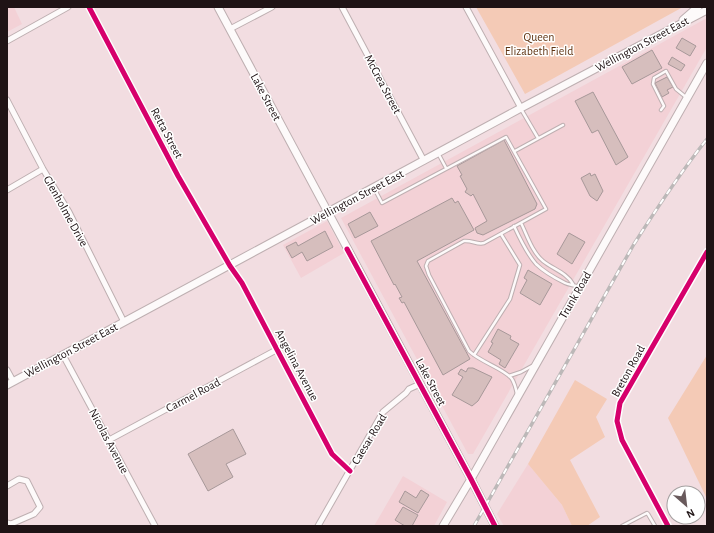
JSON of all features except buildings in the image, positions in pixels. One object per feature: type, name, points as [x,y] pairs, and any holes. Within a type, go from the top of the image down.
[{"type":"main road","name":"Lake Street","points":[[218,7],[495,526]]},
{"type":"main road","points":[[675,27],[698,7]]},
{"type":"main road","name":"Wellington Street East","points":[[10,383],[230,266],[521,108],[707,10]]},
{"type":"main road","name":"Trunk Road","points":[[443,526],[518,397],[576,286],[707,63]]},
{"type":"street","points":[[7,41],[68,7]]},
{"type":"street","name":"Retta Street","points":[[89,7],[178,176],[230,266]]},
{"type":"street","points":[[230,29],[272,7]]},
{"type":"street","name":"McCrea Street","points":[[342,7],[424,161]]},
{"type":"street","points":[[466,7],[521,108]]},
{"type":"street","name":"Glenholme Drive","points":[[7,100],[69,212],[124,322]]},
{"type":"street","points":[[7,190],[44,169]]},
{"type":"street","name":"Breton Road","points":[[668,526],[622,440],[617,421],[620,403],[707,252]]},
{"type":"street","name":"Angelina Avenue","points":[[230,266],[242,283],[278,349],[332,454],[350,471]]},
{"type":"street","name":"Carmel Road","points":[[109,440],[278,349]]},
{"type":"street","name":"Nicolas Avenue","points":[[63,355],[155,526]]},
{"type":"street","points":[[7,370],[10,383]]},
{"type":"street","name":"Caesar Road","points":[[318,526],[383,412],[406,394],[409,389],[420,384]]},
{"type":"street","points":[[7,486],[19,479],[27,481],[40,507],[34,514],[11,524],[7,523]]},
{"type":"lane","points":[[662,110],[664,106],[652,84],[654,78],[666,71],[676,89],[687,98]]},
{"type":"lane","points":[[521,108],[538,138]]},
{"type":"lane","points":[[515,151],[563,125]]},
{"type":"lane","points":[[374,188],[382,203],[506,137],[546,209],[481,244],[469,240],[464,241],[428,261],[426,263],[426,270],[469,351],[474,356],[509,376],[515,384],[518,397]]},
{"type":"lane","points":[[438,153],[446,168]]},
{"type":"lane","points":[[522,222],[538,256],[547,264],[570,279],[576,286]]},
{"type":"lane","points":[[514,226],[537,265],[547,273],[567,284],[576,286]]},
{"type":"lane","points":[[474,356],[510,299],[520,265],[501,234]]},
{"type":"lane","points":[[509,376],[521,372],[536,364]]},
{"type":"lane","points":[[622,526],[647,513],[655,526]]},
{"type":"shaded area","points":[[7,7],[14,7],[22,24],[7,32]]},
{"type":"shaded area","points":[[707,18],[707,47],[473,454],[468,454],[341,218]]},
{"type":"shaded area","points":[[327,221],[344,253],[301,278],[283,245]]},
{"type":"shaded area","points":[[528,464],[562,505],[572,526],[504,526],[497,514]]},
{"type":"shaded area","points":[[403,476],[447,502],[434,526],[374,526]]},
{"type":"green space","name":"Queen Elizabeth Field","points":[[476,7],[683,7],[525,94]]},
{"type":"green space","points":[[707,355],[707,499],[706,485],[700,485],[668,418]]},
{"type":"green space","points":[[575,380],[607,399],[596,417],[605,437],[570,460],[600,517],[587,526],[572,526],[562,505],[528,464]]},
{"type":"railway","points":[[474,526],[634,244],[687,165],[707,139]]},
{"type":"cycle path","points":[[89,7],[178,176],[230,266],[242,283],[332,454],[350,471]]},
{"type":"cycle path","points":[[347,249],[495,526]]},
{"type":"cycle path","points":[[668,526],[622,440],[617,421],[620,403],[707,252]]}]
